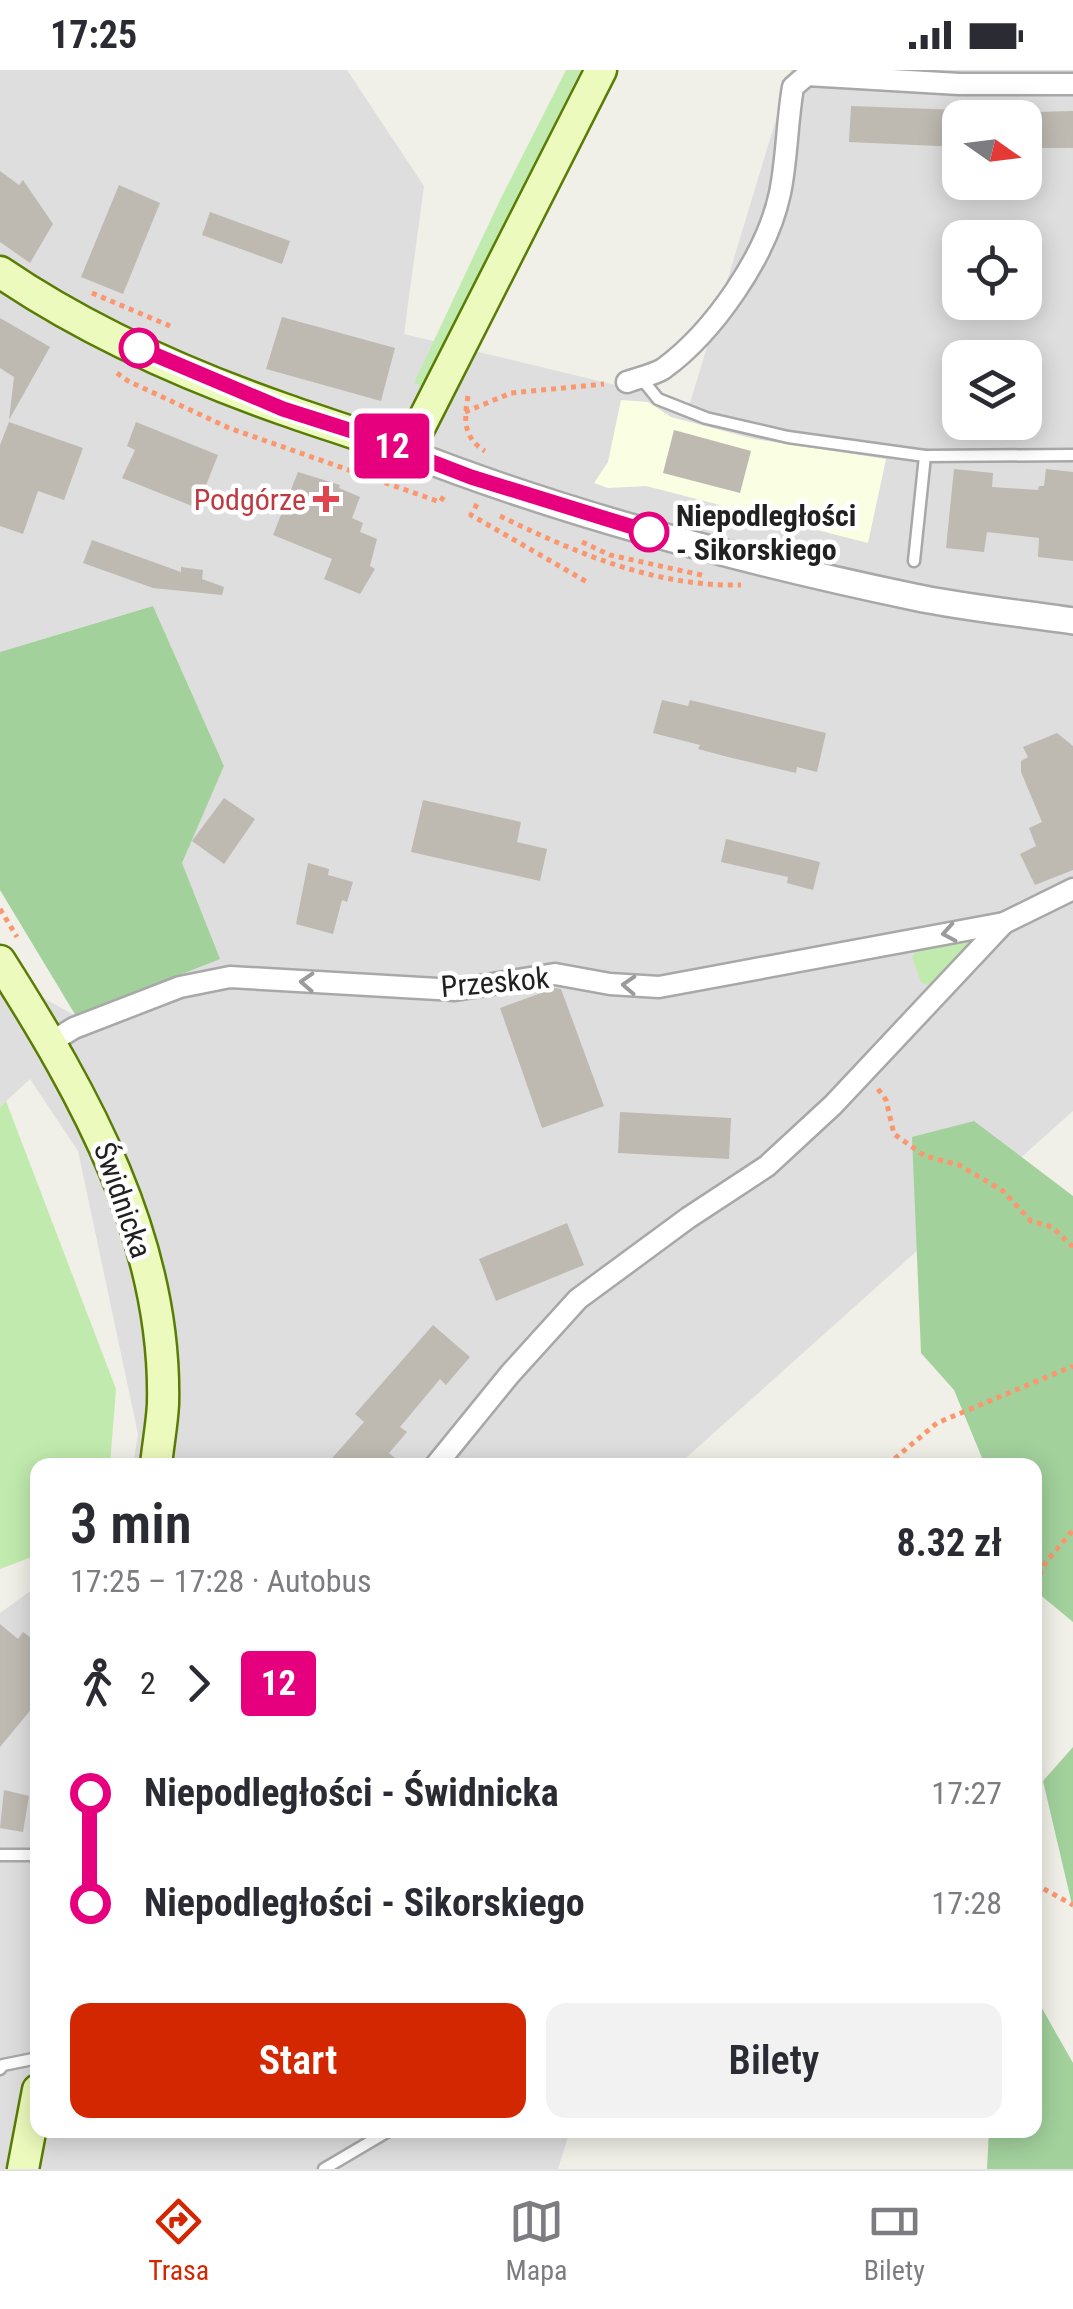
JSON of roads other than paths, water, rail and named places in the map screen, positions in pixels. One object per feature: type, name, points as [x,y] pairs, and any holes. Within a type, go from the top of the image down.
[{"type":"main road","points":[[0,272],[104,331],[174,365],[283,409],[407,452],[600,70]]},
{"type":"main road","name":"Świdnicka","points":[[0,961],[93,1118],[120,1180],[149,1276],[160,1349],[163,1405],[157,1458]]},
{"type":"main road","points":[[23,2169],[30,2132]]},
{"type":"street","points":[[634,379],[660,371],[692,342],[742,282],[770,229],[780,192],[793,87],[808,74],[959,84],[1073,84]]},
{"type":"street","points":[[407,452],[471,477],[486,496],[614,522],[917,598],[1073,621]]},
{"type":"street","name":"Przeskok","points":[[51,1042],[74,1028],[180,988],[230,978],[455,990],[556,974],[610,984],[659,987],[1004,923],[1073,889]]},
{"type":"street","name":"Przeskok","points":[[442,1458],[578,1299],[688,1218],[768,1166],[858,1078],[1004,923]]},
{"type":"lane","points":[[634,379],[658,400],[706,418],[788,437],[924,456],[1073,455]]},
{"type":"lane","points":[[914,562],[924,456]]},
{"type":"lane","points":[[0,1856],[30,1856]]},
{"type":"lane","points":[[0,2069],[30,2060]]},
{"type":"lane","points":[[324,2169],[376,2138]]},
{"type":"place","name":"Podgórze","points":[[326,499]]},
{"type":"place","name":"Niepodległości - Sikorskiego","points":[[649,532]]}]
